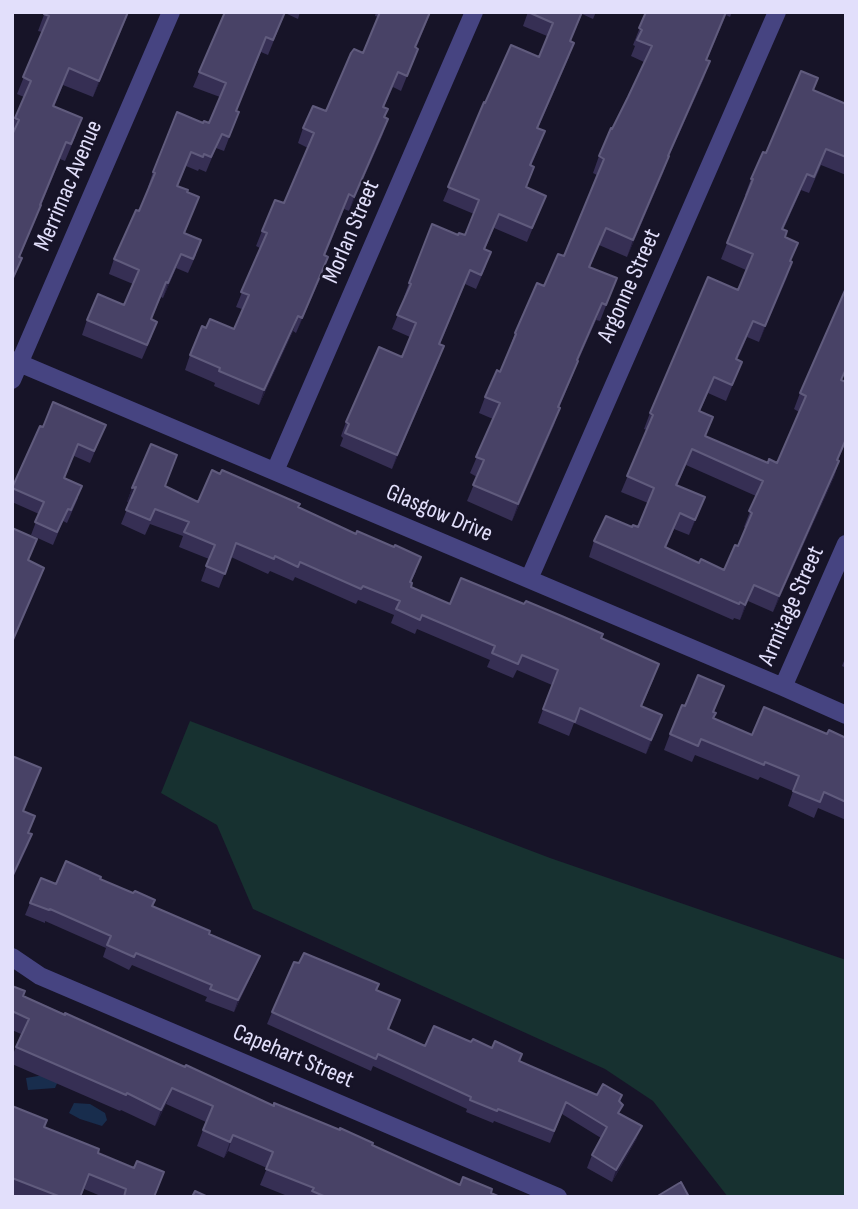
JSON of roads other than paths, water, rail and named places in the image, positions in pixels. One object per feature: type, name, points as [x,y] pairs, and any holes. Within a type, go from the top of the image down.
[{"type":"street","name":"Merrimac Avenue","points":[[12,380],[16,361],[171,12]]},
{"type":"street","name":"Morlan Street","points":[[275,471],[474,12]]},
{"type":"street","name":"Argonne Street","points":[[529,579],[777,12]]},
{"type":"street","name":"Glasgow Drive","points":[[16,361],[846,715]]},
{"type":"street","name":"Armitage Street","points":[[783,687],[846,544]]},
{"type":"street","name":"Capehart Street","points":[[12,957],[40,976],[558,1197]]},
{"type":"water","points":[[62,1072],[55,1088],[28,1090],[26,1078]]},
{"type":"water","points":[[74,1103],[90,1104],[105,1113],[107,1120],[102,1126],[80,1119],[69,1113]]}]
